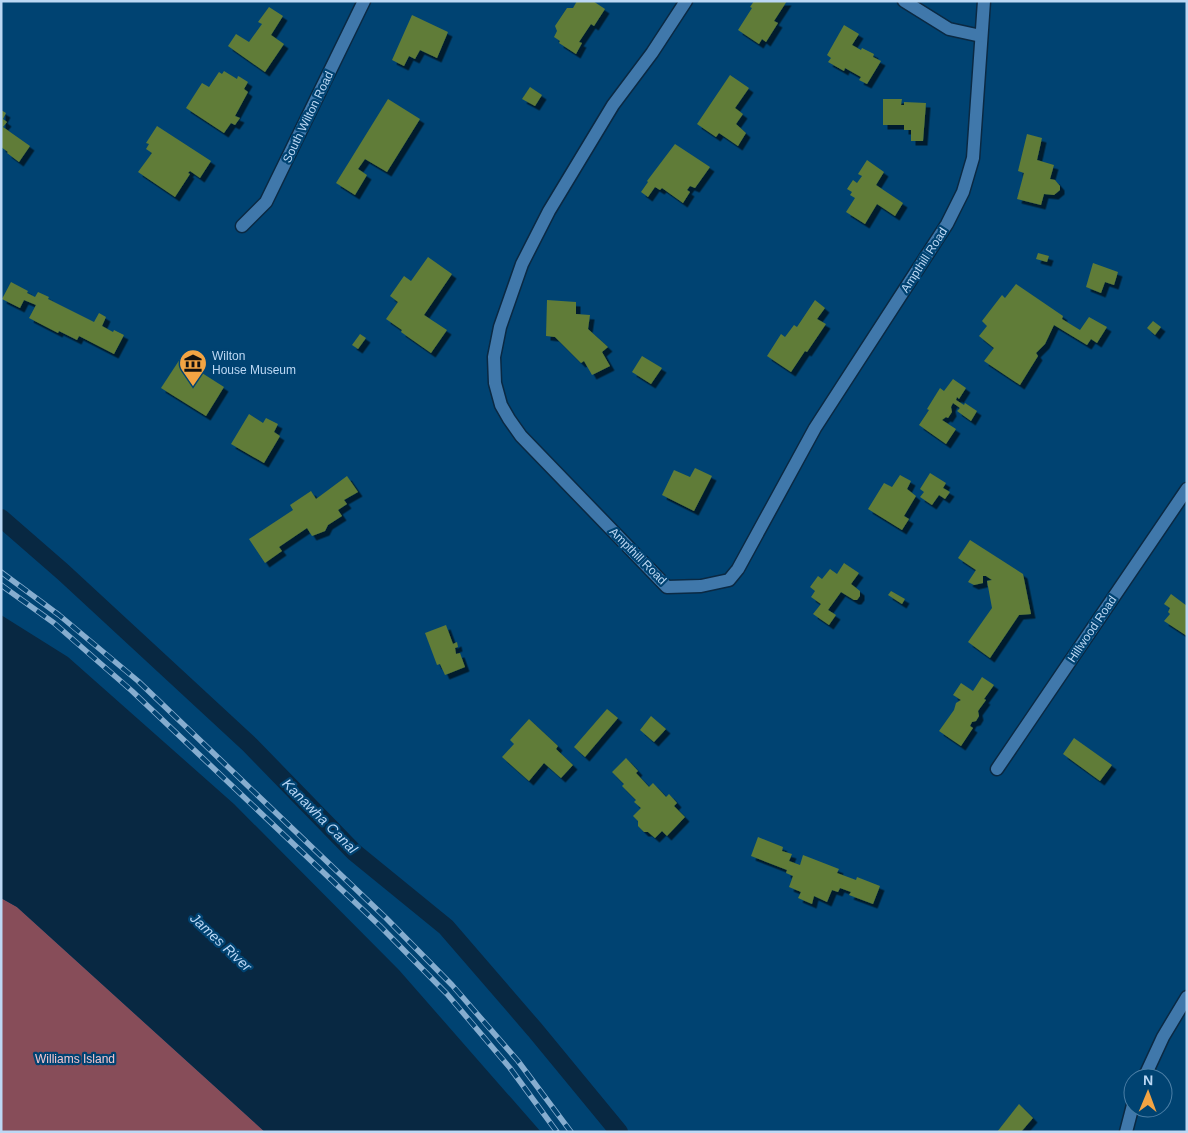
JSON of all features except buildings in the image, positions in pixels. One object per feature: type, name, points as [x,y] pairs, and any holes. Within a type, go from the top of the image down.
[{"type":"street","name":"South Wilton Road","points":[[242,226],[266,202],[364,1]]},
{"type":"street","name":"Ampthill Road","points":[[686,1],[652,53],[614,104],[549,211],[522,264],[500,327],[494,357],[495,382],[501,404],[521,436],[667,587],[701,586],[728,580],[738,569],[815,428],[946,224],[963,192],[973,158],[984,1]]},
{"type":"street","points":[[904,1],[949,29],[981,36]]},
{"type":"street","name":"Hillwood Road","points":[[996,769],[1187,489]]},
{"type":"street","points":[[1149,1068],[1163,1037],[1187,997]]},
{"type":"street","points":[[1126,1132],[1130,1118]]},
{"type":"green space","name":"Williams Island","points":[[1,898],[17,907],[265,1132],[1,1132]]},
{"type":"water","name":"James River","points":[[1,615],[68,657],[234,804],[399,970],[541,1132],[265,1132],[17,907],[1,898]]},
{"type":"waterway","name":"Kanawha Canal","points":[[1,518],[63,572],[250,745],[354,852],[446,927],[535,1030],[619,1132]]},
{"type":"railway","points":[[1,572],[59,615],[138,681],[386,918],[452,985],[518,1061],[571,1132]]},
{"type":"railway","points":[[1,585],[54,623],[132,691],[380,926],[447,994],[510,1068],[557,1132]]},
{"type":"place","name":"Wilton House Museum","points":[[193,387]]}]
